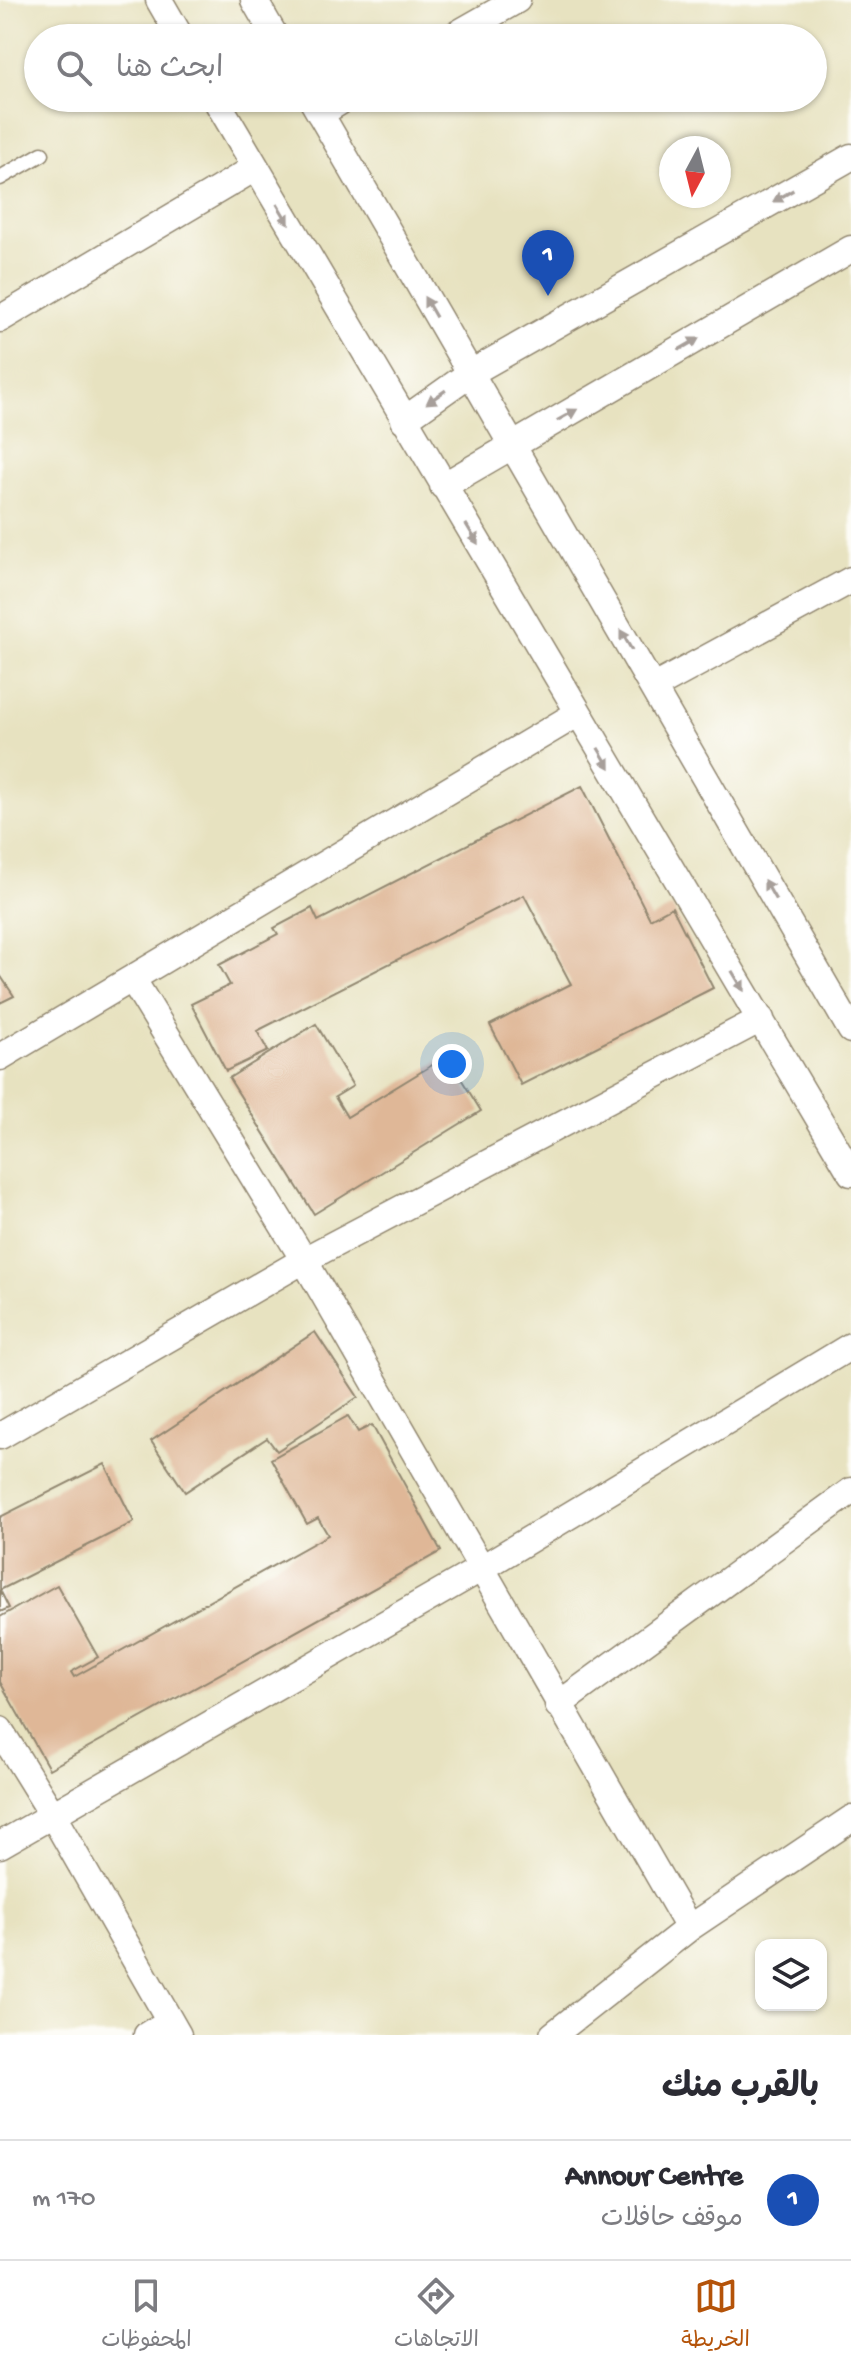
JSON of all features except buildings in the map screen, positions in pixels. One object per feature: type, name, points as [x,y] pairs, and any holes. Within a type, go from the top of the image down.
[{"type":"street","points":[[159,0],[173,24]]},
{"type":"street","points":[[254,0],[268,24]]},
{"type":"street","points":[[475,24],[517,0]]},
{"type":"street","points":[[223,112],[851,1173]]},
{"type":"street","points":[[318,112],[851,1030]]},
{"type":"street","points":[[404,420],[469,374],[851,157]]},
{"type":"street","points":[[0,319],[255,168]]},
{"type":"street","points":[[443,486],[851,249]]},
{"type":"street","points":[[654,687],[851,580]]},
{"type":"street","points":[[0,1057],[577,714]]},
{"type":"street","points":[[133,980],[304,1260],[689,1928]]},
{"type":"street","points":[[0,1436],[304,1260],[761,1019]]},
{"type":"street","points":[[0,1845],[482,1568],[851,1346]]},
{"type":"street","points":[[558,1705],[851,1491]]},
{"type":"street","points":[[0,1730],[52,1814],[174,2028],[147,2035]]},
{"type":"street","points":[[553,2035],[689,1928],[851,1819]]},
{"type":"lane","points":[[0,178],[42,154]]},
{"type":"place","name":"Annour Centre","points":[[548,296]]}]
